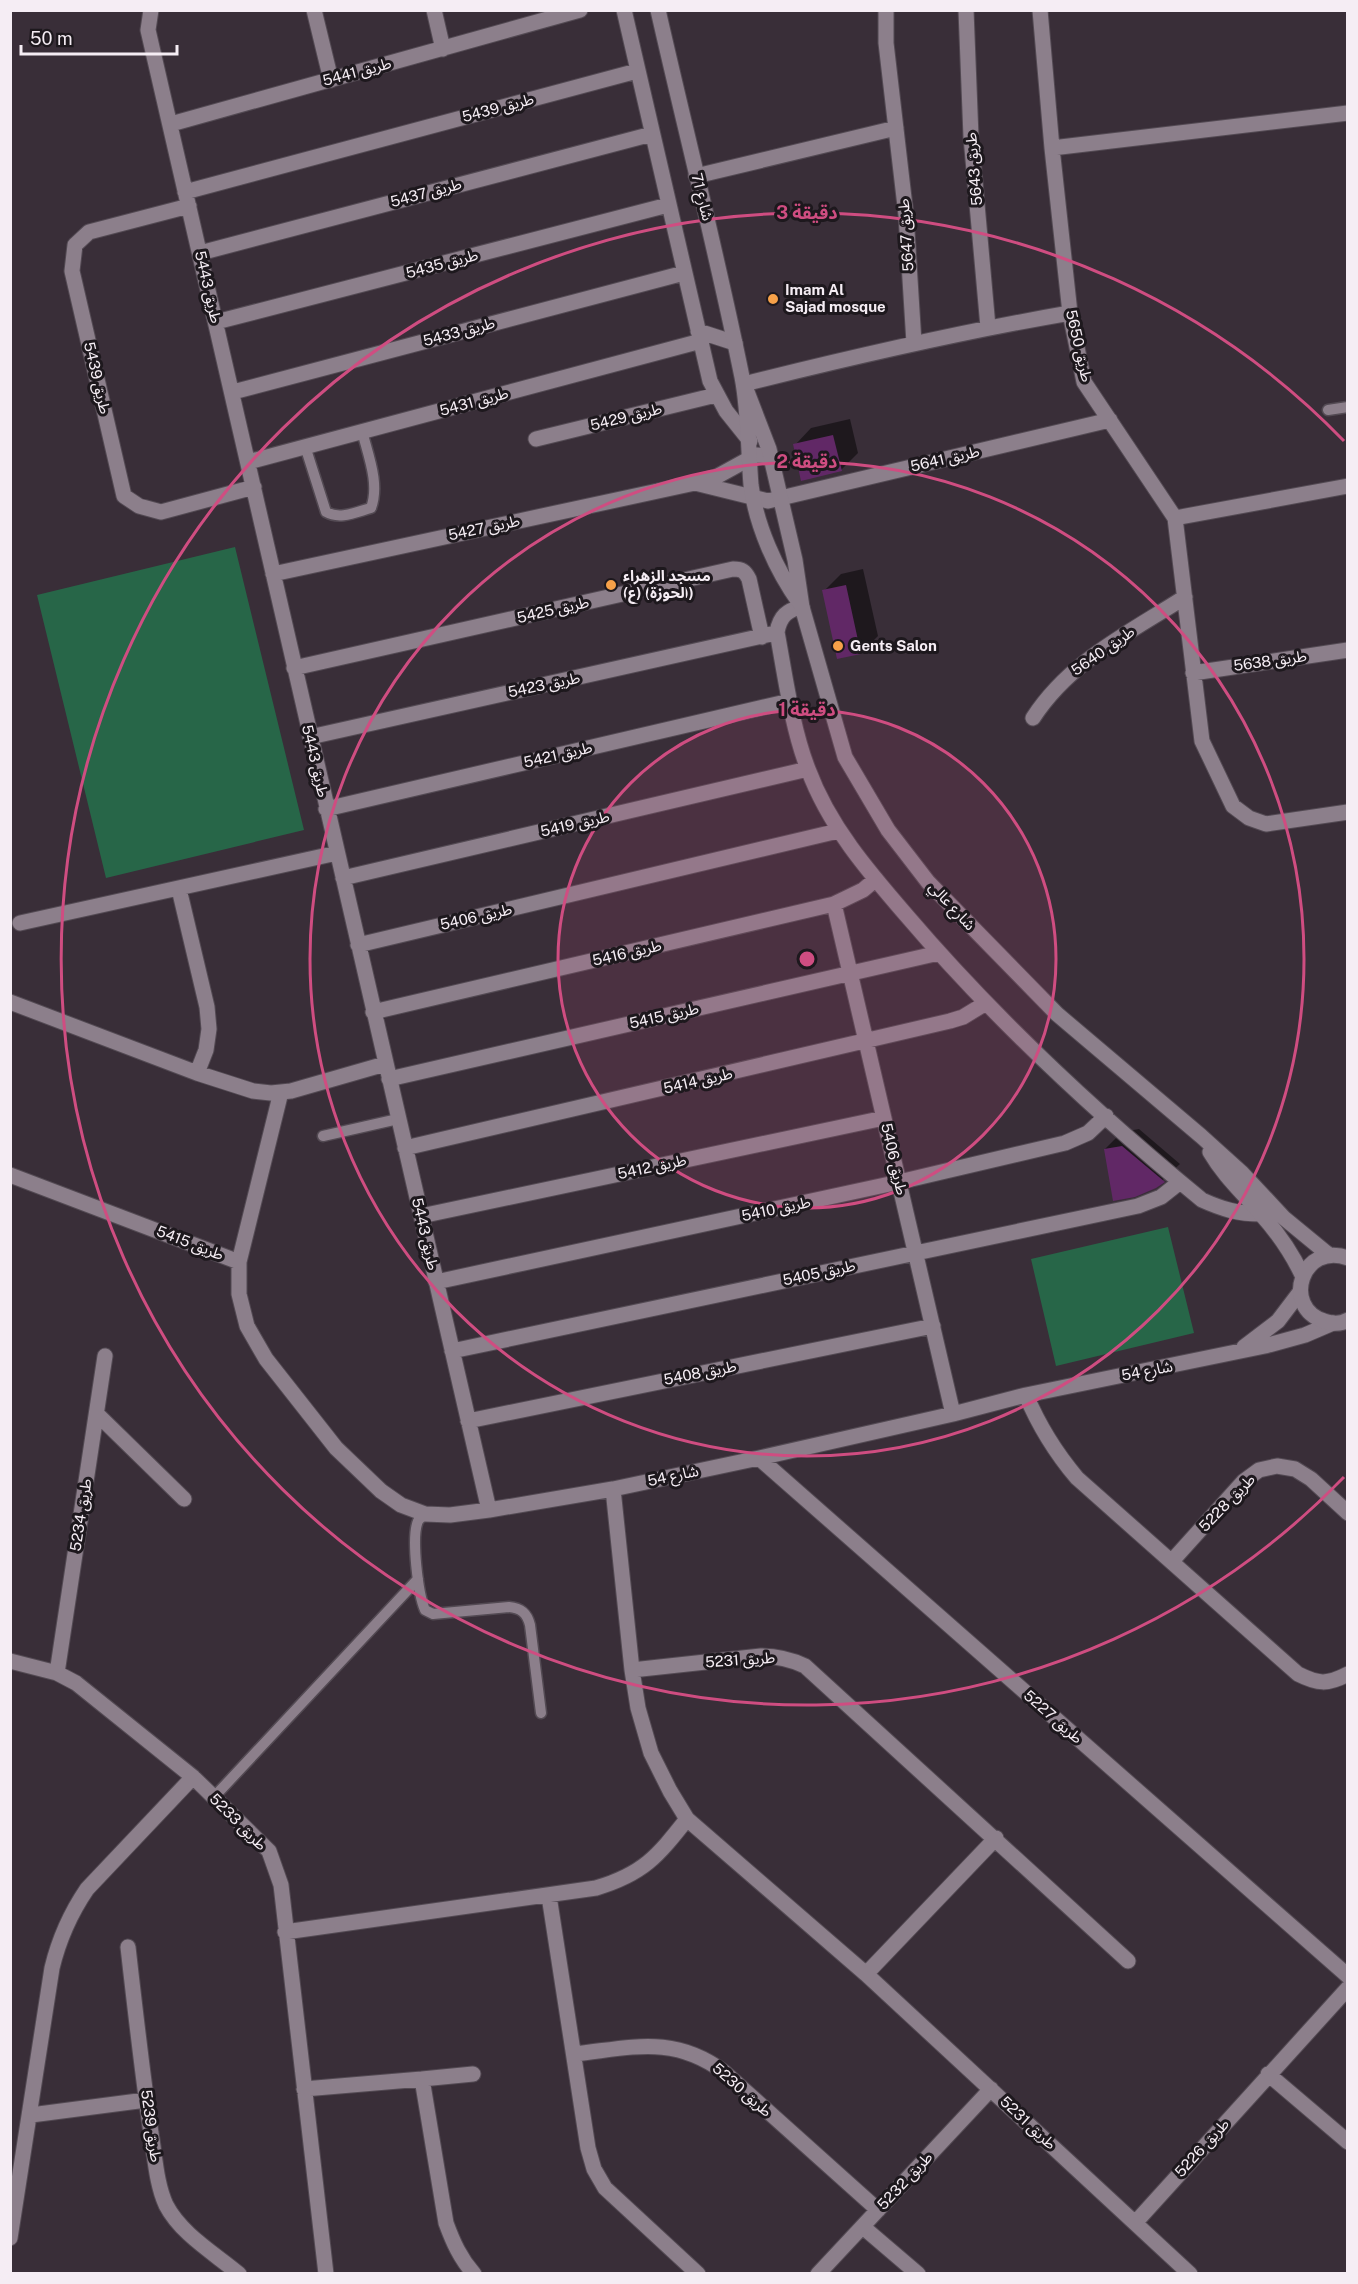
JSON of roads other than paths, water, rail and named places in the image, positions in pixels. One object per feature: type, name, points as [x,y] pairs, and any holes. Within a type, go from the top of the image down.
[{"type":"street","name":"طريق 5443","points":[[151,10],[148,30],[489,1510]]},
{"type":"street","points":[[314,10],[330,80]]},
{"type":"street","points":[[434,10],[443,48]]},
{"type":"street","name":"طريق 5441","points":[[171,124],[443,48],[541,16],[580,10]]},
{"type":"street","points":[[624,10],[710,381],[716,395],[737,427],[750,441]]},
{"type":"street","name":"شارع 71","points":[[658,10],[717,257],[744,384]]},
{"type":"street","name":"طريق 5647","points":[[886,10],[886,43],[906,215],[914,343]]},
{"type":"street","name":"طريق 5643","points":[[966,10],[971,137],[988,327]]},
{"type":"street","name":"طريق 5650","points":[[1040,10],[1070,313],[1084,382],[1175,518]]},
{"type":"street","name":"طريق 5439","points":[[254,488],[161,512],[140,506],[124,496],[72,271],[75,245],[89,232],[187,199],[637,71]]},
{"type":"street","points":[[1052,148],[1347,113]]},
{"type":"street","points":[[696,176],[896,128]]},
{"type":"street","name":"طريق 5437","points":[[200,253],[652,134]]},
{"type":"street","name":"طريق 5435","points":[[216,322],[669,205]]},
{"type":"street","name":"طريق 5433","points":[[233,392],[684,273]]},
{"type":"street","points":[[744,384],[914,343],[1070,313]]},
{"type":"street","points":[[699,336],[735,343]]},
{"type":"street","name":"طريق 5431","points":[[248,462],[699,336]]},
{"type":"street","name":"شارع عالي","points":[[744,384],[754,499],[773,557],[784,580],[802,607]]},
{"type":"street","name":"شارع عالي","points":[[744,384],[771,456],[802,607],[845,757],[888,830],[928,882],[1057,1014],[1201,1136],[1242,1173],[1284,1218],[1329,1255]]},
{"type":"street","name":"طريق 5429","points":[[536,439],[716,395]]},
{"type":"street","name":"طريق 5641","points":[[754,499],[768,501],[1110,420]]},
{"type":"street","points":[[749,458],[758,455],[771,456]]},
{"type":"street","name":"طريق 5427","points":[[273,574],[695,483],[716,477],[749,458]]},
{"type":"street","name":"طريق 5427","points":[[695,483],[754,499]]},
{"type":"street","points":[[1347,486],[1175,518],[1202,741],[1233,806],[1249,818],[1266,824],[1347,812]]},
{"type":"street","name":"طريق 5425","points":[[294,668],[733,569],[740,569],[746,573],[770,634]]},
{"type":"street","name":"طريق 5640","points":[[1033,718],[1057,686],[1087,659],[1185,597]]},
{"type":"street","points":[[802,607],[790,609],[770,634],[808,769],[838,831],[939,953],[1051,1067],[1202,1200],[1220,1209],[1240,1214],[1261,1214]]},
{"type":"street","name":"طريق 5423","points":[[310,737],[770,634]]},
{"type":"street","name":"طريق 5638","points":[[1193,673],[1347,650]]},
{"type":"street","name":"طريق 5421","points":[[326,809],[790,701]]},
{"type":"street","name":"طريق 5419","points":[[343,878],[808,769]]},
{"type":"street","name":"طريق 5406","points":[[358,945],[838,831]]},
{"type":"street","points":[[20,923],[337,853]]},
{"type":"street","name":"طريق 5416","points":[[373,1012],[834,904],[863,890],[876,879]]},
{"type":"street","points":[[179,889],[208,1018],[206,1050],[197,1073]]},
{"type":"street","name":"طريق 5406","points":[[834,904],[953,1414]]},
{"type":"street","name":"طريق 5415","points":[[10,1002],[197,1073],[253,1091],[281,1092],[850,974],[939,953]]},
{"type":"street","name":"طريق 5414","points":[[405,1148],[950,1021],[963,1017],[986,1003]]},
{"type":"street","name":"طريق 5415","points":[[10,1174],[239,1262],[281,1092]]},
{"type":"street","name":"طريق 5410","points":[[436,1282],[899,1182],[1065,1143],[1088,1133],[1106,1116]]},
{"type":"street","name":"طريق 5412","points":[[421,1216],[884,1118]]},
{"type":"street","name":"شارع عالي","points":[[1201,1136],[1220,1169],[1261,1214],[1293,1255],[1301,1284],[1302,1299],[1310,1312],[1322,1321],[1339,1322]]},
{"type":"street","name":"طريق 5405","points":[[452,1351],[1150,1203],[1180,1182]]},
{"type":"street","points":[[1329,1255],[1347,1258]]},
{"type":"street","name":"شارع 54","points":[[1239,1351],[1278,1321],[1313,1262],[1329,1255]]},
{"type":"street","name":"شارع 54","points":[[239,1262],[239,1294],[247,1326],[266,1359],[336,1448],[388,1496],[401,1505],[425,1514],[450,1515],[489,1510],[613,1489],[953,1414],[1026,1395],[1265,1347],[1339,1322]]},
{"type":"street","points":[[1339,1322],[1347,1336]]},
{"type":"street","name":"طريق 5408","points":[[468,1421],[933,1326]]},
{"type":"street","name":"طريق 5234","points":[[57,1673],[105,1356]]},
{"type":"street","points":[[1026,1395],[1045,1435],[1059,1457],[1077,1478],[1298,1674],[1315,1683],[1333,1682],[1347,1674]]},
{"type":"street","points":[[97,1414],[184,1499]]},
{"type":"street","name":"طريق 5227","points":[[759,1458],[1347,1976]]},
{"type":"street","name":"طريق 5228","points":[[1172,1561],[1244,1481],[1259,1470],[1277,1466],[1295,1469],[1311,1479],[1347,1513]]},
{"type":"street","name":"طريق 5231","points":[[613,1489],[638,1708],[651,1753],[687,1819],[866,1974],[1190,2274]]},
{"type":"street","name":"طريق 5231","points":[[632,1670],[761,1656],[777,1656],[798,1662],[818,1675],[1128,1961]]},
{"type":"street","name":"طريق 5233","points":[[10,1661],[57,1673],[76,1683],[193,1777],[269,1851],[281,1885],[326,2274]]},
{"type":"street","points":[[10,2238],[31,2115],[52,1968],[59,1943],[69,1919],[87,1889],[193,1777]]},
{"type":"street","points":[[285,1932],[596,1888],[619,1881],[641,1869],[660,1853],[687,1819]]},
{"type":"street","points":[[866,1974],[996,1838]]},
{"type":"street","points":[[549,1896],[588,2148],[594,2169],[605,2188],[620,2204],[699,2274]]},
{"type":"street","name":"طريق 5239","points":[[128,1947],[159,2184],[166,2204],[177,2221],[239,2274]]},
{"type":"street","name":"طريق 5226","points":[[1135,2223],[1347,1988]]},
{"type":"street","name":"طريق 5230","points":[[574,2054],[653,2046],[683,2050],[698,2055],[724,2072],[878,2210]]},
{"type":"street","points":[[304,2089],[473,2074]]},
{"type":"street","points":[[1268,2074],[1347,2142]]},
{"type":"street","points":[[422,2079],[446,2223],[453,2244],[474,2274]]},
{"type":"street","name":"طريق 5232","points":[[818,2274],[991,2089]]},
{"type":"street","points":[[31,2115],[147,2100]]},
{"type":"street","points":[[863,2227],[918,2274]]},
{"type":"lane","points":[[1328,410],[1347,407]]},
{"type":"lane","points":[[305,446],[326,512],[333,516],[341,516],[371,508],[374,499],[375,488],[362,431]]},
{"type":"lane","points":[[323,1136],[398,1119]]},
{"type":"lane","points":[[425,1514],[418,1521],[417,1537],[418,1579],[424,1606],[429,1613],[438,1614],[509,1607],[524,1612],[530,1625],[542,1713]]},
{"type":"lane","points":[[214,1797],[418,1579]]},
{"type":"place","name":"Imam Al Sajad mosque","points":[[773,299]]},
{"type":"place","name":"مسجد الزهراء (ع) (الحوزة)","points":[[611,585]]},
{"type":"place","name":"Gents Salon","points":[[838,646]]}]
